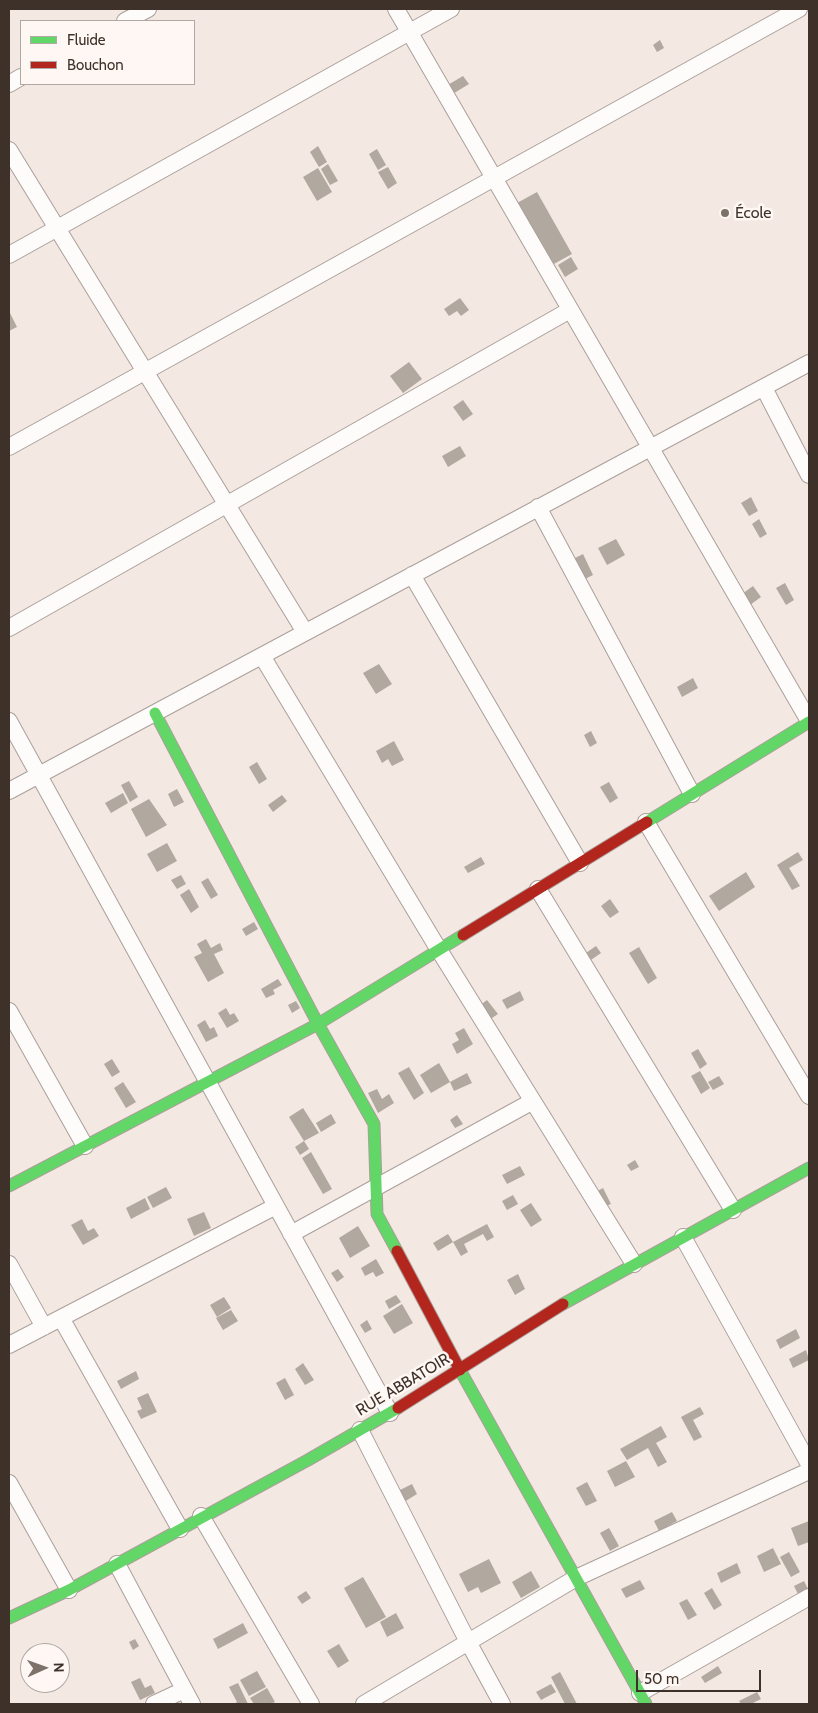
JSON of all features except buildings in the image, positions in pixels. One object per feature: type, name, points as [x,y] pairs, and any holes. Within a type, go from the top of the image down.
[{"type":"street","points":[[127,20],[148,9]]},
{"type":"street","points":[[9,1186],[318,1024],[809,722],[396,9]]},
{"type":"street","points":[[9,255],[450,9]]},
{"type":"street","points":[[9,447],[799,9]]},
{"type":"street","points":[[9,150],[305,632]]},
{"type":"street","points":[[9,628],[570,310]]},
{"type":"street","points":[[9,791],[809,363]]},
{"type":"street","points":[[764,388],[809,475]]},
{"type":"street","points":[[538,507],[692,794]]},
{"type":"street","points":[[412,575],[580,863]]},
{"type":"street","points":[[262,656],[439,950],[634,1264]]},
{"type":"street","points":[[154,713],[318,1024],[374,1124],[377,1214],[460,1369],[643,1699],[809,1598]]},
{"type":"street","points":[[9,721],[390,1413]]},
{"type":"street","points":[[646,822],[809,1096]]},
{"type":"street","points":[[538,888],[733,1210]]},
{"type":"street","points":[[9,1011],[84,1146]]},
{"type":"street","points":[[292,1234],[533,1100]]},
{"type":"street","name":"RUE ABBATOIR","points":[[9,1618],[69,1590],[360,1430],[577,1295],[809,1170]]},
{"type":"street","points":[[9,1345],[276,1206]]},
{"type":"street","points":[[683,1237],[809,1464]]},
{"type":"street","points":[[9,1264],[44,1327]]},
{"type":"street","points":[[61,1318],[180,1529]]},
{"type":"street","points":[[360,1430],[468,1642],[502,1704]]},
{"type":"street","points":[[364,1704],[576,1578],[809,1471]]},
{"type":"street","points":[[9,1483],[69,1590]]},
{"type":"street","points":[[201,1516],[312,1704]]},
{"type":"street","points":[[117,1564],[188,1697],[154,1704]]},
{"type":"traffic: fast","points":[[155,713],[318,1024],[374,1124],[377,1214],[397,1251]]},
{"type":"traffic: fast","points":[[647,822],[809,722]]},
{"type":"traffic: fast","points":[[9,1186],[318,1024],[463,935]]},
{"type":"traffic: fast","points":[[563,1304],[809,1168]]},
{"type":"traffic: fast","points":[[460,1370],[646,1704]]},
{"type":"traffic: fast","points":[[9,1618],[69,1590],[308,1460],[398,1408]]},
{"type":"traffic: jam","points":[[463,935],[647,822]]},
{"type":"traffic: jam","points":[[397,1251],[460,1370]]},
{"type":"traffic: jam","points":[[398,1408],[563,1304]]},
{"type":"place","name":"École","points":[[725,213]]}]
